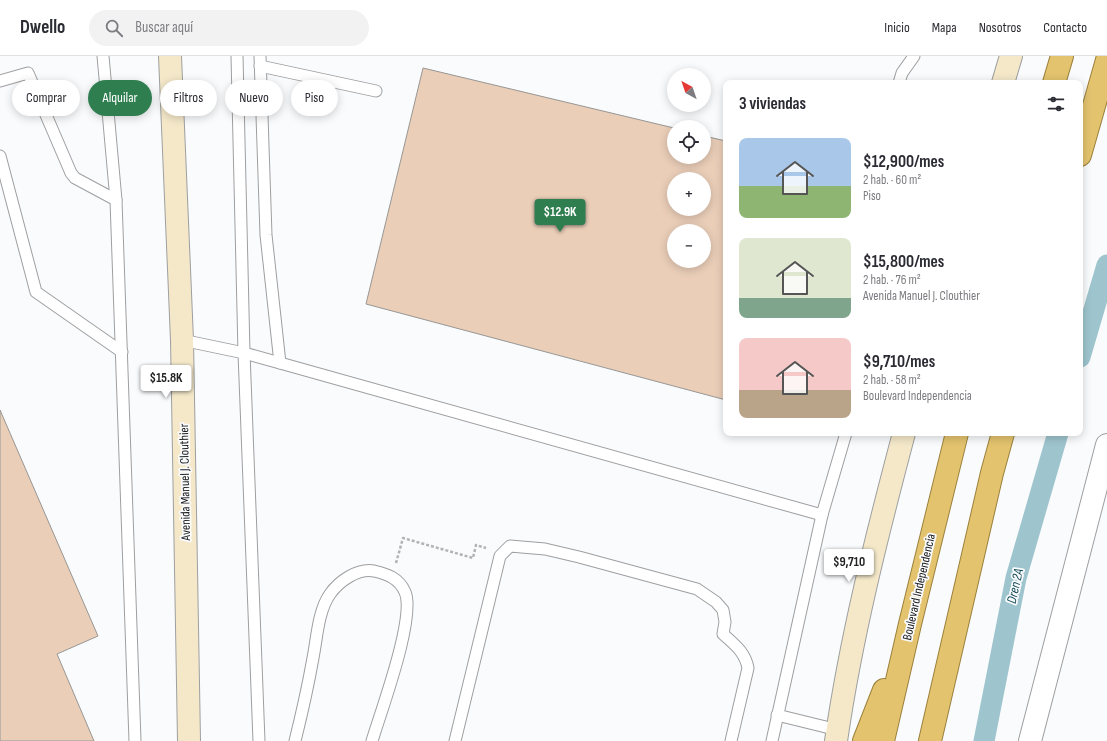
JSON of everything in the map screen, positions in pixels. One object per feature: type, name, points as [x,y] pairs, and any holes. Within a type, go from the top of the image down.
[{"type":"highway","points":[[1055,80],[1062,56]]},
{"type":"highway","points":[[1083,145],[1107,60]]},
{"type":"highway","name":"Boulevard Independencia","points":[[883,741],[956,436]]},
{"type":"highway","points":[[930,741],[992,473],[1002,436]]},
{"type":"highway","points":[[864,741],[910,624]]},
{"type":"main road","name":"Avenida Manuel J. Clouthier","points":[[170,56],[182,340],[189,741]]},
{"type":"main road","points":[[1004,80],[1011,56]]},
{"type":"main road","points":[[837,735],[851,650],[881,521],[903,436]]},
{"type":"street","points":[[1030,741],[1107,445]]},
{"type":"lane","points":[[103,56],[116,200],[135,741]]},
{"type":"lane","points":[[237,56],[244,353],[259,741]]},
{"type":"lane","points":[[900,80],[902,73],[914,56]]},
{"type":"lane","points":[[280,363],[266,235],[260,61],[376,91]]},
{"type":"lane","points":[[0,80],[28,73],[71,173],[75,178],[116,200]]},
{"type":"lane","points":[[0,156],[3,174],[36,292],[122,352]]},
{"type":"lane","points":[[182,340],[244,353],[822,515]]},
{"type":"lane","points":[[772,741],[822,515],[845,436]]},
{"type":"lane","points":[[455,741],[502,552],[510,546],[545,549],[651,575],[697,589],[716,602],[723,610],[725,622],[723,634],[742,652],[746,658],[748,668],[731,741]]},
{"type":"lane","points":[[295,741],[307,693],[323,611],[330,594],[348,577],[361,571],[372,570],[392,576],[401,585],[407,599],[406,629],[372,741]]},
{"type":"lane","points":[[777,714],[837,735]]},
{"type":"path","points":[[392,576],[403,538],[473,558],[476,545],[502,552]]},
{"type":"building","points":[[423,68],[667,126],[667,164],[711,164],[711,138],[723,140],[723,399],[366,304]]},
{"type":"building","points":[[0,410],[98,636],[57,654],[94,741],[0,741]]},
{"type":"waterway","name":"Dren 2A","points":[[1083,347],[1107,265]]},
{"type":"waterway","name":"Dren 2A","points":[[984,741],[1016,578],[1057,436]]}]
